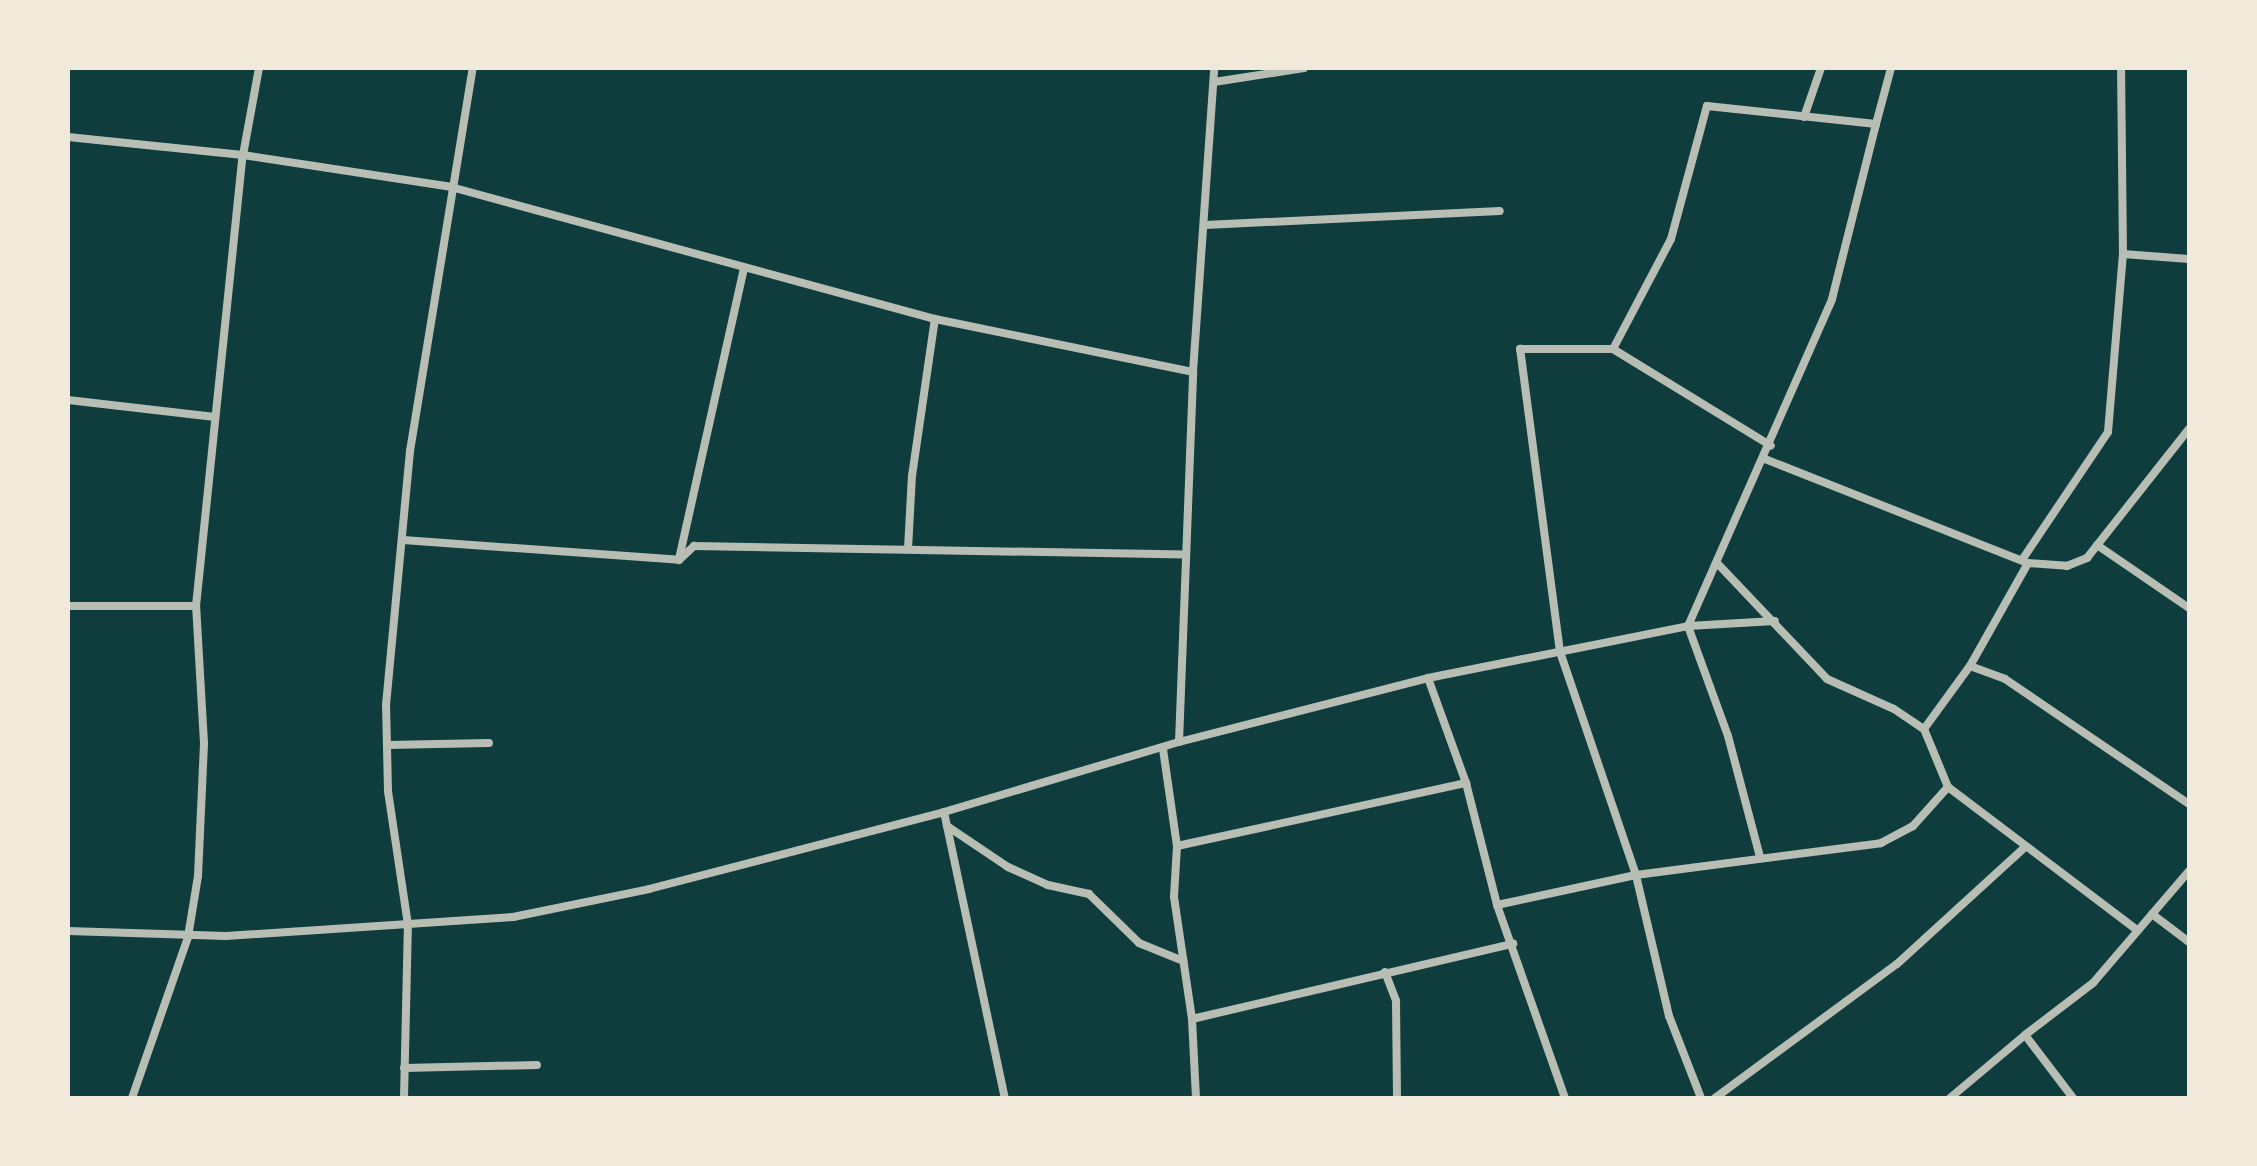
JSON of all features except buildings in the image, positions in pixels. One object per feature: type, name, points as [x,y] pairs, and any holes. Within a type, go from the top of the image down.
[{"type":"street","points":[[132,1098],[188,937],[198,876],[204,743],[196,606],[243,155],[259,68]]},
{"type":"street","points":[[404,1098],[408,925],[388,791],[386,705],[410,451],[473,68]]},
{"type":"street","points":[[1179,742],[1193,372],[1214,68]]},
{"type":"street","points":[[1214,82],[1304,68]]},
{"type":"street","points":[[1804,117],[1821,68]]},
{"type":"street","points":[[1760,857],[1728,736],[1688,626],[1771,446],[1832,299],[1891,68]]},
{"type":"street","points":[[1924,729],[1970,666],[2025,562],[2108,432],[2123,254],[2121,68]]},
{"type":"street","points":[[1613,349],[1671,239],[1707,106],[1876,124]]},
{"type":"street","points":[[68,137],[243,155],[451,187],[935,319],[1193,372]]},
{"type":"street","points":[[1205,225],[1500,211]]},
{"type":"street","points":[[2123,254],[2189,259]]},
{"type":"street","points":[[679,560],[744,269]]},
{"type":"street","points":[[908,549],[912,476],[935,319]]},
{"type":"street","points":[[1701,1098],[1669,1016],[1636,875],[1560,652],[1520,349],[1613,349],[1771,446]]},
{"type":"street","points":[[68,400],[215,417]]},
{"type":"street","points":[[1765,459],[2025,562],[2067,566],[2087,558],[2189,429]]},
{"type":"street","points":[[403,540],[679,560],[694,546],[1186,555]]},
{"type":"street","points":[[2097,545],[2189,608]]},
{"type":"street","points":[[1717,563],[1827,679],[1894,709],[1924,729],[1948,787],[2024,848],[2137,930]]},
{"type":"street","points":[[68,606],[196,606]]},
{"type":"street","points":[[68,931],[188,937],[513,917],[573,905],[944,812],[1179,742],[1428,678],[1688,626],[1775,621]]},
{"type":"street","points":[[1970,666],[2005,679],[2189,804]]},
{"type":"street","points":[[1428,678],[1466,783],[1497,905],[1565,1098]]},
{"type":"street","points":[[387,745],[489,743]]},
{"type":"street","points":[[1163,749],[1177,846],[1174,897],[1192,1019],[1196,1098]]},
{"type":"street","points":[[1177,846],[1466,783]]},
{"type":"street","points":[[1497,905],[1636,875],[1760,857],[1825,854],[1881,843],[1913,826],[1948,787]]},
{"type":"street","points":[[944,812],[1005,1098]]},
{"type":"street","points":[[947,826],[1008,867],[1048,885],[1089,894],[1139,943],[1183,961]]},
{"type":"street","points":[[1715,1098],[1897,964],[2024,848]]},
{"type":"street","points":[[1950,1098],[2093,983],[2189,871]]},
{"type":"street","points":[[2152,914],[2189,942]]},
{"type":"street","points":[[1192,1019],[1513,944]]},
{"type":"street","points":[[1385,972],[1396,1001],[1397,1098]]},
{"type":"street","points":[[2025,1035],[2073,1098]]},
{"type":"street","points":[[404,1068],[537,1065]]}]
